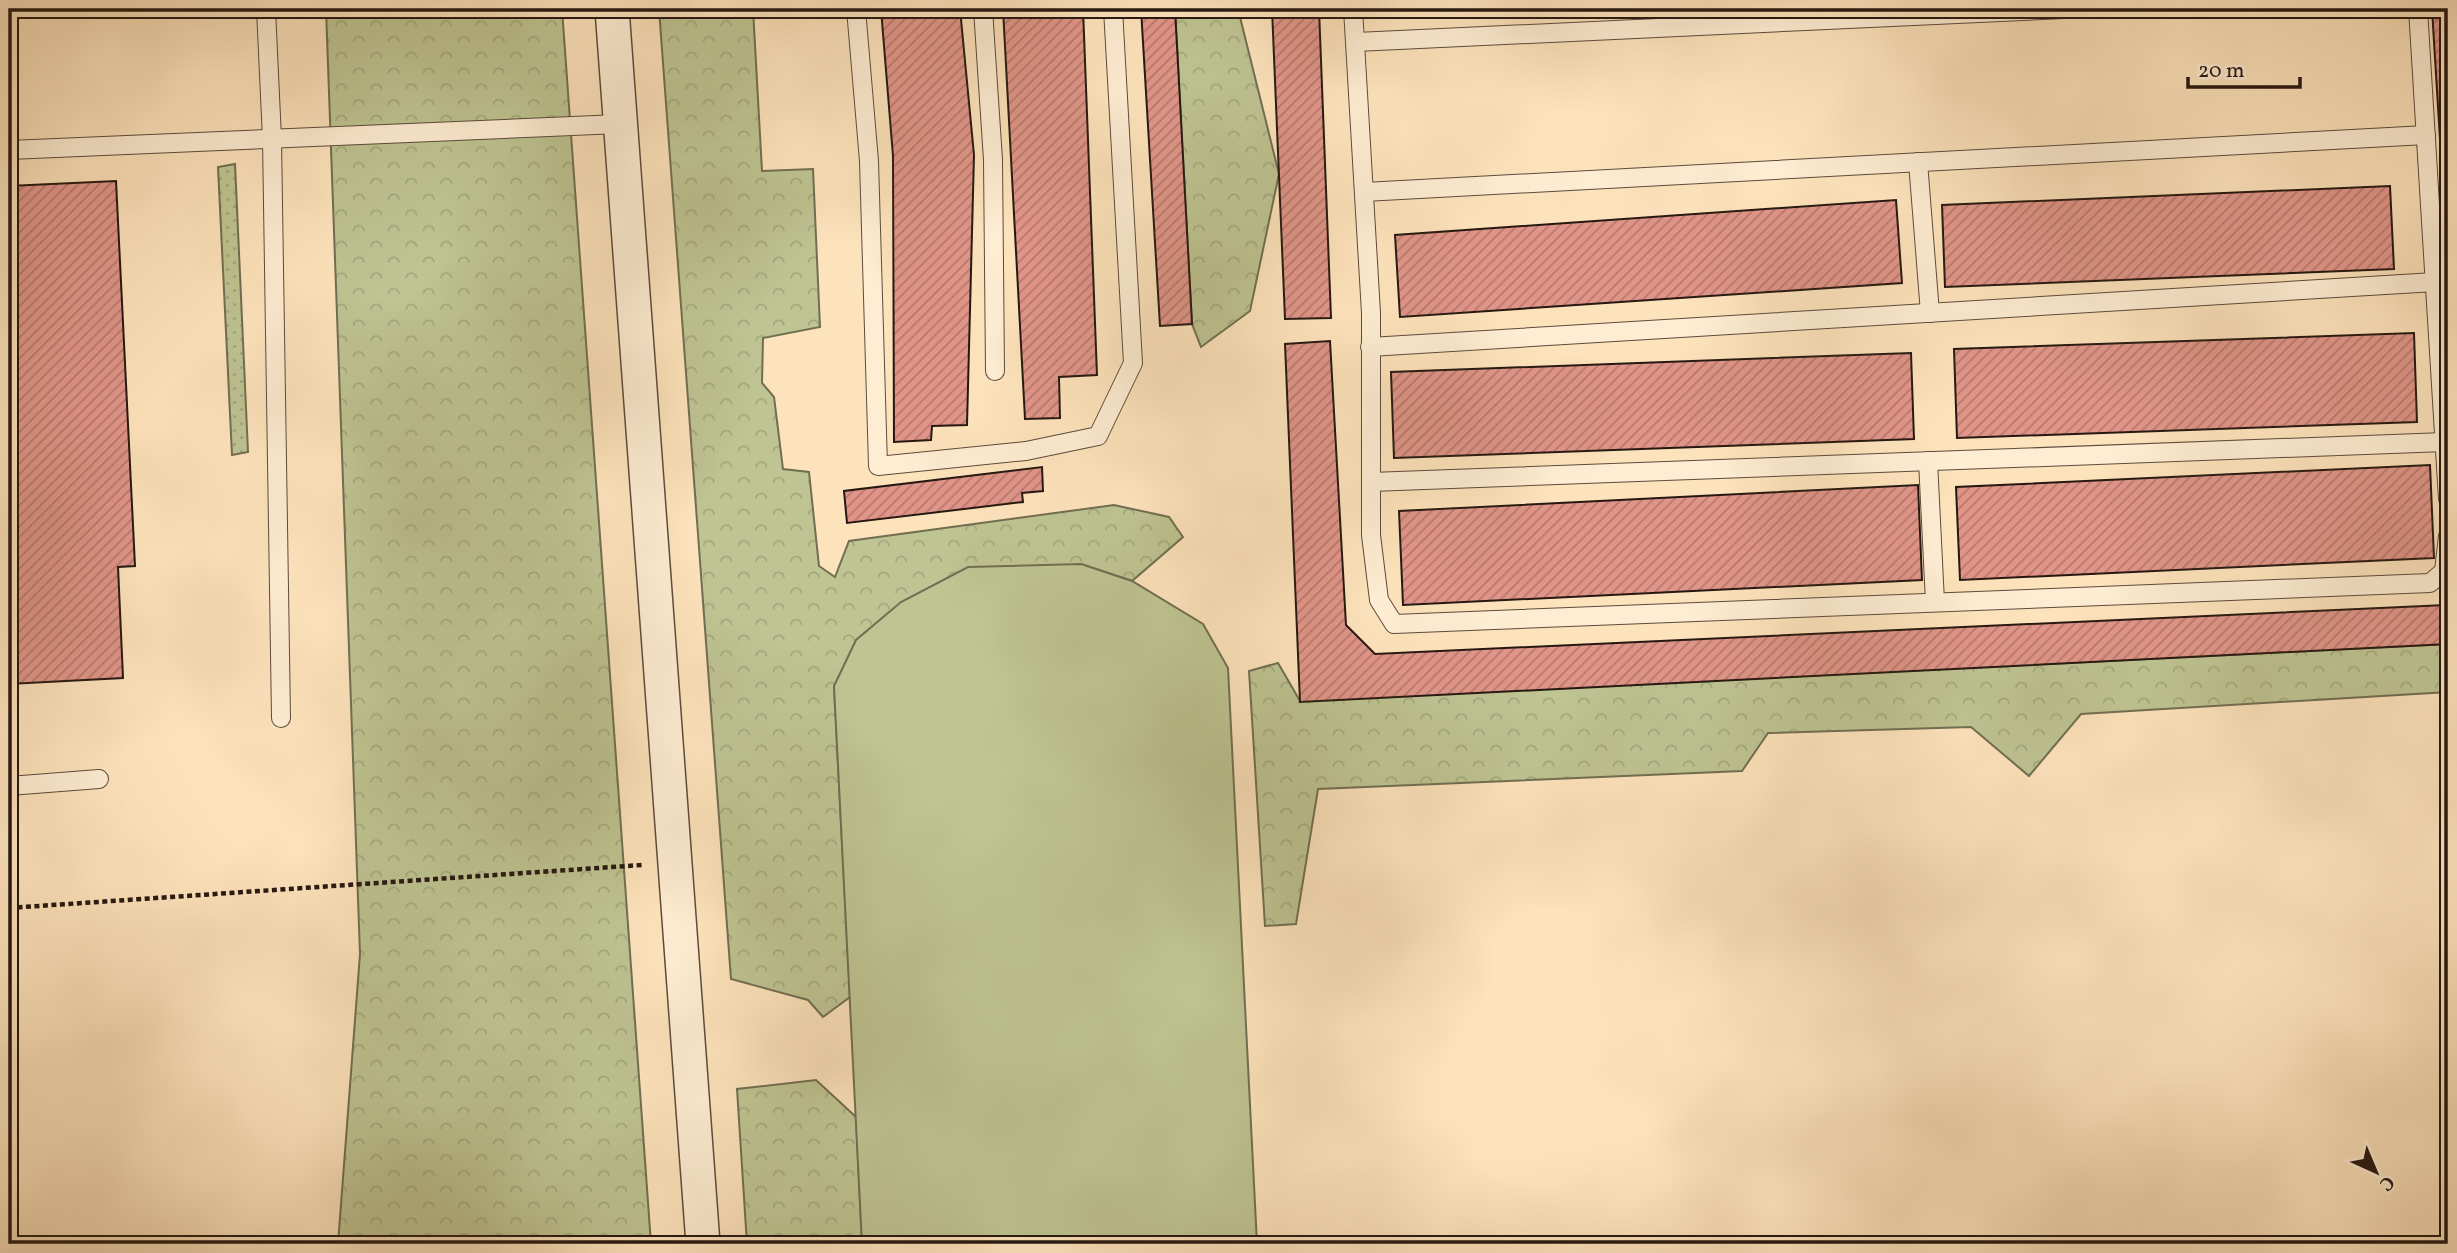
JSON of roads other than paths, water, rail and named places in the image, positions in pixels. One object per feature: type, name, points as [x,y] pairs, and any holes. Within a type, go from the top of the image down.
[{"type":"street","points":[[612,9],[703,1244]]},
{"type":"lane","points":[[266,9],[272,139],[281,718]]},
{"type":"lane","points":[[856,9],[869,161],[878,466],[1026,451],[1098,436],[1133,363],[1113,9]]},
{"type":"lane","points":[[983,9],[993,160],[995,370]]},
{"type":"lane","points":[[1353,9],[1370,347],[1371,535],[1380,600],[1394,624],[2430,583],[2445,571],[2448,536]]},
{"type":"lane","points":[[1356,42],[2064,9]]},
{"type":"lane","points":[[2418,9],[2448,499]]},
{"type":"lane","points":[[9,150],[619,124]]},
{"type":"lane","points":[[1364,192],[2426,135]]},
{"type":"lane","points":[[1918,162],[1930,313]]},
{"type":"lane","points":[[1370,347],[2435,282]]},
{"type":"lane","points":[[1371,482],[2445,442]]},
{"type":"lane","points":[[1928,461],[1935,602]]},
{"type":"lane","points":[[9,786],[99,779]]}]
